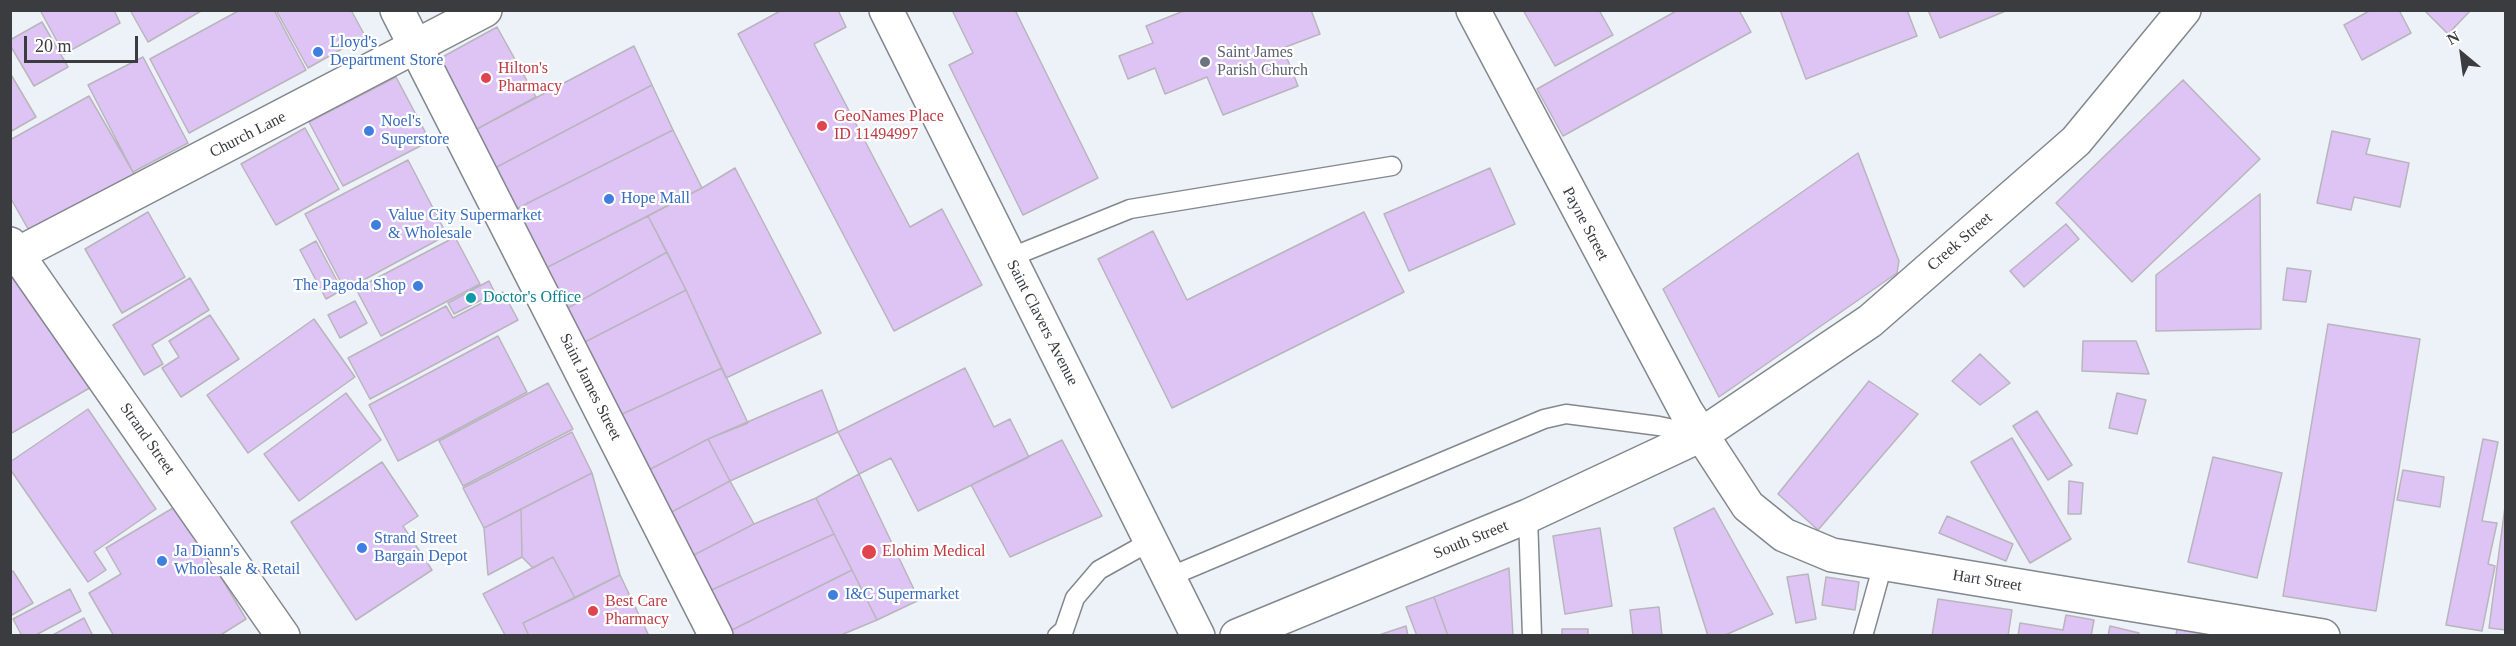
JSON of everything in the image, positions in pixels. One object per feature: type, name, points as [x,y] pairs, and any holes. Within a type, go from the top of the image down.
[{"type":"street","name":"Saint James Street","points":[[397,10],[716,636]]},
{"type":"street","name":"Church Lane","points":[[13,252],[417,47],[485,10]]},
{"type":"street","name":"Saint Clavers Avenue","points":[[886,10],[1198,636]]},
{"type":"street","name":"Payne Street","points":[[1473,10],[1629,306],[1701,435]]},
{"type":"street","name":"Creek Street","points":[[1701,435],[1870,321],[2058,157],[2076,141],[2184,10]]},
{"type":"street","name":"Strand Street","points":[[13,252],[283,636]]},
{"type":"street","name":"South Street","points":[[1237,636],[1528,516],[1701,435]]},
{"type":"street","name":"Hart Street","points":[[1701,435],[1748,506],[1784,535],[1832,555],[2323,636]]},
{"type":"lane","points":[[1009,258],[1130,209],[1392,166]]},
{"type":"lane","points":[[1169,578],[1544,419],[1566,414],[1659,426],[1701,435]]},
{"type":"lane","points":[[1528,516],[1532,636]]},
{"type":"lane","points":[[1057,636],[1064,630],[1075,598],[1099,570],[1151,541]]},
{"type":"lane","points":[[1863,636],[1883,564]]},
{"type":"building","points":[[40,10],[114,10],[120,23],[64,54]]},
{"type":"building","points":[[130,10],[201,10],[201,11],[148,42]]},
{"type":"building","points":[[240,10],[274,10],[306,70],[189,133],[150,59]]},
{"type":"building","name":"Lloyd's Department Store","points":[[276,10],[351,10],[365,36],[308,68]]},
{"type":"building","name":"GeoNames Place ID 11494997","points":[[782,10],[838,10],[846,27],[814,44],[910,227],[942,209],[982,285],[894,331],[738,34]]},
{"type":"building","points":[[952,10],[1015,10],[1098,178],[1023,215],[949,65],[973,53]]},
{"type":"building","name":"Saint James Parish Church","points":[[1186,10],[1311,10],[1320,34],[1283,48],[1298,86],[1223,115],[1207,77],[1165,94],[1155,68],[1128,79],[1119,56],[1153,43],[1146,26]]},
{"type":"building","points":[[1523,10],[1599,10],[1613,35],[1555,66]]},
{"type":"building","points":[[1678,10],[1739,10],[1751,32],[1563,136],[1537,89]]},
{"type":"building","points":[[1780,10],[1907,10],[1917,36],[1806,79]]},
{"type":"building","points":[[1928,10],[2008,10],[1940,38]]},
{"type":"building","points":[[2371,10],[2399,10],[2411,33],[2362,60],[2344,25]]},
{"type":"building","points":[[2424,10],[2471,10],[2448,34]]},
{"type":"building","points":[[42,22],[68,67],[34,86],[10,45],[10,40]]},
{"type":"building","name":"Hilton's Pharmacy","points":[[497,27],[536,97],[475,130],[437,60]]},
{"type":"building","points":[[634,46],[652,85],[495,168],[475,130]]},
{"type":"building","points":[[143,57],[188,143],[133,172],[88,85]]},
{"type":"building","points":[[10,73],[36,117],[10,132]]},
{"type":"building","name":"Noel's Superstore","points":[[396,77],[430,141],[343,186],[309,122]]},
{"type":"building","points":[[2183,80],[2260,159],[2132,282],[2056,203]]},
{"type":"building","points":[[652,85],[673,130],[516,209],[495,168]]},
{"type":"building","points":[[89,96],[136,177],[32,236],[10,197],[10,140]]},
{"type":"building","points":[[305,128],[339,189],[276,225],[241,164]]},
{"type":"building","name":"Hope Mall","points":[[673,130],[702,188],[546,268],[516,209]]},
{"type":"building","points":[[2332,131],[2370,139],[2366,154],[2409,163],[2400,207],[2354,197],[2351,210],[2317,203]]},
{"type":"building","points":[[1858,153],[1899,261],[1897,273],[1719,397],[1663,289]]},
{"type":"building","name":"Value City Supermarket & Wholesale","points":[[408,160],[447,235],[345,290],[305,214]]},
{"type":"building","points":[[735,168],[821,333],[726,378],[686,290],[648,216]]},
{"type":"building","points":[[1490,168],[1515,224],[1409,271],[1384,214]]},
{"type":"building","points":[[2260,194],[2261,329],[2156,331],[2156,275]]},
{"type":"building","points":[[148,212],[185,277],[122,313],[85,249]]},
{"type":"building","points":[[1364,212],[1404,292],[1172,408],[1098,259],[1153,231],[1187,300]]},
{"type":"building","points":[[648,216],[667,252],[566,309],[546,268]]},
{"type":"building","points":[[2066,224],[2079,239],[2024,287],[2010,271]]},
{"type":"building","name":"The Pagoda Shop","points":[[455,237],[480,284],[381,336],[356,289]]},
{"type":"building","points":[[316,241],[342,290],[326,299],[300,250]]},
{"type":"building","points":[[667,252],[686,290],[583,343],[566,309]]},
{"type":"building","points":[[2287,268],[2311,271],[2306,302],[2283,300]]},
{"type":"building","points":[[25,270],[93,386],[10,434],[10,278]]},
{"type":"building","points":[[190,278],[209,310],[152,345],[163,364],[144,375],[113,325]]},
{"type":"building","name":"Doctor's Office","points":[[489,281],[495,293],[454,314],[448,303]]},
{"type":"building","points":[[686,290],[722,368],[618,416],[583,343]]},
{"type":"building","points":[[503,292],[518,320],[370,399],[348,358],[446,306],[453,318]]},
{"type":"building","points":[[355,301],[367,323],[340,338],[328,315]]},
{"type":"building","points":[[210,315],[239,359],[181,397],[162,368],[179,357],[169,341]]},
{"type":"building","points":[[314,319],[355,377],[248,453],[207,395]]},
{"type":"building","points":[[2328,324],[2420,339],[2376,611],[2283,596]]},
{"type":"building","points":[[498,336],[527,392],[398,461],[369,405]]},
{"type":"building","points":[[2083,341],[2136,341],[2149,374],[2082,371]]},
{"type":"building","points":[[1980,354],[2010,383],[1980,405],[1952,381]]},
{"type":"building","points":[[722,368],[748,423],[708,439],[645,472],[618,416]]},
{"type":"building","points":[[965,368],[994,427],[1010,419],[1029,457],[918,511],[891,458],[859,474],[838,432]]},
{"type":"building","points":[[1869,381],[1918,414],[1818,530],[1778,494]]},
{"type":"building","points":[[548,383],[573,429],[463,486],[439,441]]},
{"type":"building","points":[[822,390],[838,432],[730,481],[708,439]]},
{"type":"building","points":[[346,393],[381,440],[299,501],[264,454]]},
{"type":"building","points":[[2117,393],[2146,400],[2137,434],[2109,428]]},
{"type":"building","points":[[88,409],[156,509],[94,552],[106,570],[88,582],[10,469],[10,462]]},
{"type":"building","points":[[2037,411],[2072,465],[2048,480],[2013,426]]},
{"type":"building","points":[[572,432],[592,473],[484,528],[463,488]]},
{"type":"building","points":[[2012,438],[2071,539],[2030,563],[1971,462]]},
{"type":"building","points":[[708,439],[730,481],[668,514],[645,472]]},
{"type":"building","points":[[2483,439],[2498,442],[2482,521],[2497,523],[2488,564],[2495,566],[2482,631],[2446,625]]},
{"type":"building","points":[[1062,440],[1102,516],[1010,557],[971,485]]},
{"type":"building","points":[[2213,457],[2282,473],[2257,578],[2188,562]]},
{"type":"building","name":"Strand Street Bargain Depot","points":[[382,462],[418,516],[403,526],[432,570],[356,620],[291,522]]},
{"type":"building","points":[[2403,470],[2444,477],[2440,507],[2397,500]]},
{"type":"building","points":[[592,473],[620,575],[575,598],[553,557],[533,568],[522,557],[521,509]]},
{"type":"building","name":"Elohim Medical","points":[[859,474],[919,600],[877,620],[816,498]]},
{"type":"building","points":[[730,481],[754,524],[690,557],[668,514]]},
{"type":"building","points":[[2069,481],[2083,483],[2081,514],[2068,514]]},
{"type":"building","points":[[816,498],[834,534],[705,593],[690,557],[754,524]]},
{"type":"building","points":[[2506,499],[2506,630],[2489,628]]},
{"type":"building","name":"Ja Diann's Wholesale & Retail","points":[[178,505],[246,619],[219,636],[114,636],[89,593],[121,574],[106,548]]},
{"type":"building","points":[[1714,508],[1773,614],[1723,636],[1708,636],[1674,528]]},
{"type":"building","points":[[521,509],[522,557],[488,575],[484,528]]},
{"type":"building","points":[[1947,516],[2013,544],[2006,561],[1939,533]]},
{"type":"building","points":[[1600,528],[1612,606],[1565,614],[1553,536]]},
{"type":"building","points":[[834,534],[852,570],[726,633],[705,593]]},
{"type":"building","points":[[553,557],[575,598],[523,623],[529,636],[505,635],[483,594]]},
{"type":"building","points":[[1509,568],[1513,636],[1448,636],[1434,597]]},
{"type":"building","name":"I&C Supermarket","points":[[852,570],[877,620],[841,635],[727,636],[726,633]]},
{"type":"building","points":[[13,571],[33,603],[10,616],[10,573]]},
{"type":"building","points":[[1808,574],[1816,619],[1796,623],[1787,577]]},
{"type":"building","name":"Best Care Pharmacy","points":[[620,575],[649,636],[529,636],[523,623]]},
{"type":"building","points":[[1826,577],[1859,582],[1855,610],[1822,605]]},
{"type":"building","points":[[70,589],[81,611],[34,636],[22,636],[13,619]]},
{"type":"building","points":[[1434,597],[1448,636],[1417,636],[1406,607]]},
{"type":"building","points":[[1938,599],[2012,610],[2008,636],[1932,636]]},
{"type":"building","points":[[1659,607],[1662,636],[1633,636],[1630,610]]},
{"type":"building","points":[[2066,615],[2094,620],[2091,636],[2018,636],[2020,623],[2063,630]]},
{"type":"building","points":[[84,618],[93,636],[51,636]]},
{"type":"building","points":[[1406,626],[1408,636],[1376,636]]},
{"type":"building","points":[[2110,626],[2139,633],[2138,636],[2108,636]]},
{"type":"building","points":[[2177,628],[2220,636],[2176,636]]},
{"type":"building","points":[[1562,629],[1588,629],[1588,636],[1562,636]]},
{"type":"place","name":"Lloyd's Department Store","points":[[318,52]]},
{"type":"place","name":"Saint James Parish Church","points":[[1205,62]]},
{"type":"place","name":"Hilton's Pharmacy","points":[[486,78]]},
{"type":"place","name":"GeoNames Place ID 11494997","points":[[822,126]]},
{"type":"place","name":"Noel's Superstore","points":[[369,131]]},
{"type":"place","name":"Hope Mall","points":[[609,199]]},
{"type":"place","name":"Value City Supermarket & Wholesale","points":[[376,225]]},
{"type":"place","name":"The Pagoda Shop","points":[[418,286]]},
{"type":"place","name":"Doctor's Office","points":[[471,298]]},
{"type":"place","name":"Strand Street Bargain Depot","points":[[362,548]]},
{"type":"place","name":"Elohim Medical","points":[[869,552]]},
{"type":"place","name":"Ja Diann's Wholesale & Retail","points":[[162,561]]},
{"type":"place","name":"I&C Supermarket","points":[[833,595]]},
{"type":"place","name":"Best Care Pharmacy","points":[[593,611]]}]
